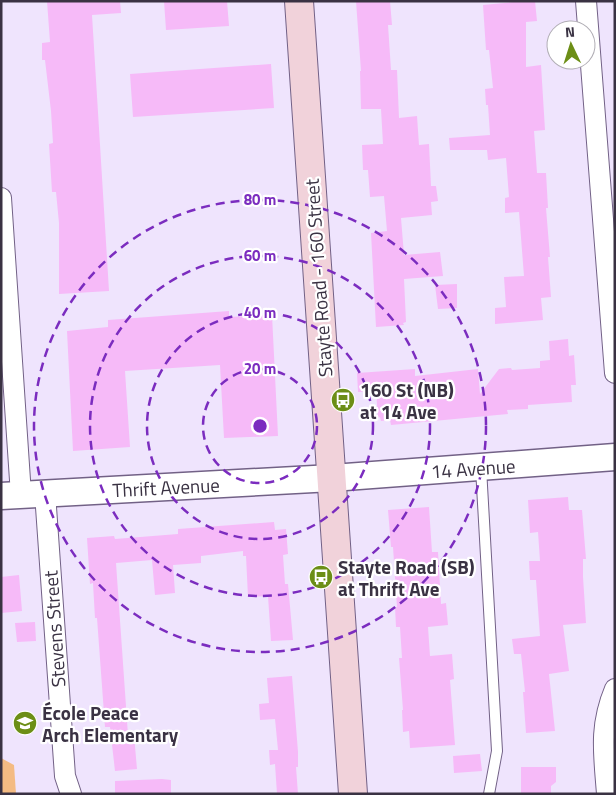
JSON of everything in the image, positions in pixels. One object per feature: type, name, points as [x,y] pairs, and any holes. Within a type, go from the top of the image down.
[{"type":"main road","name":"Stayte Road - 160 Street","points":[[299,1],[353,794]]},
{"type":"street","points":[[586,1],[615,373]]},
{"type":"street","name":"Stevens Street","points":[[2,211],[22,495],[65,776],[71,794]]},
{"type":"street","name":"14 Avenue","points":[[332,478],[615,457]]},
{"type":"street","name":"Thrift Avenue","points":[[22,495],[332,478]]},
{"type":"street","points":[[607,794],[603,744],[605,717],[615,689]]},
{"type":"lane","points":[[481,467],[497,751],[489,794]]},
{"type":"shaded area","points":[[1,758],[14,765],[16,794],[1,794]]},
{"type":"building","points":[[47,1],[120,1],[121,13],[92,15],[109,291],[59,294],[59,223],[56,192],[52,192],[49,144],[53,143],[51,111],[45,60],[42,60],[42,43],[50,42]]},
{"type":"building","points":[[164,1],[227,1],[229,26],[166,30]]},
{"type":"building","points":[[356,1],[390,1],[392,25],[388,25],[391,70],[397,70],[399,118],[417,116],[419,145],[429,144],[431,186],[436,186],[438,201],[431,202],[432,215],[401,218],[404,255],[440,252],[443,276],[404,279],[406,322],[403,323],[404,325],[376,327],[371,233],[387,231],[384,196],[370,197],[368,170],[363,170],[362,145],[383,144],[381,109],[361,109],[361,71]]},
{"type":"building","points":[[535,1],[537,21],[526,22],[526,67],[541,65],[545,130],[534,131],[537,173],[546,173],[551,297],[541,298],[543,320],[495,324],[495,308],[506,307],[504,277],[524,276],[519,212],[505,213],[505,198],[509,197],[506,158],[488,160],[487,150],[450,150],[449,138],[490,135],[485,89],[493,88],[489,50],[486,50],[483,5]]},
{"type":"building","points":[[271,64],[274,108],[133,117],[130,74]]},
{"type":"building","points":[[457,284],[457,308],[438,309],[435,285]]},
{"type":"building","points":[[229,311],[229,317],[272,315],[278,436],[224,438],[220,365],[125,371],[130,447],[73,451],[67,331],[108,327],[108,320]]},
{"type":"building","points":[[568,339],[569,356],[574,355],[576,385],[571,385],[572,402],[528,405],[528,409],[507,410],[508,414],[391,425],[390,420],[381,421],[380,417],[378,418],[376,391],[358,392],[357,373],[415,369],[415,376],[478,369],[480,394],[499,369],[540,368],[540,361],[550,360],[549,341]]},
{"type":"building","points":[[568,497],[569,510],[582,510],[586,559],[583,559],[583,577],[586,623],[563,625],[569,671],[549,674],[555,731],[526,733],[523,692],[525,692],[521,654],[514,654],[512,639],[540,636],[536,580],[530,580],[529,561],[540,561],[538,532],[530,533],[528,500]]},
{"type":"building","points":[[429,507],[432,552],[438,552],[441,604],[446,603],[448,625],[428,627],[430,656],[452,654],[454,679],[450,680],[455,745],[410,748],[409,731],[403,732],[399,658],[402,658],[400,627],[396,627],[395,607],[397,607],[393,547],[391,547],[388,510]]},
{"type":"building","points":[[274,522],[275,530],[286,529],[288,554],[283,555],[285,584],[288,584],[293,640],[271,641],[268,596],[248,597],[246,556],[243,556],[243,551],[201,556],[201,563],[173,565],[175,593],[155,595],[152,560],[116,563],[128,735],[134,735],[137,769],[115,771],[110,727],[105,727],[97,618],[95,618],[93,583],[90,584],[87,538],[114,536],[115,539],[178,534],[178,529]]},
{"type":"building","points":[[19,575],[22,611],[1,613],[1,577]]},
{"type":"building","points":[[35,622],[36,641],[17,642],[15,623]]},
{"type":"building","points":[[292,676],[298,752],[298,767],[296,767],[298,794],[277,794],[275,764],[270,765],[269,750],[278,750],[275,719],[260,720],[259,704],[269,703],[267,678]]},
{"type":"building","points":[[480,754],[482,771],[454,773],[453,756]]},
{"type":"building","points":[[521,767],[556,767],[556,782],[551,786],[551,794],[521,794]]},
{"type":"building","points":[[171,780],[171,794],[115,794],[115,781]]},
{"type":"place","name":"160 St (NB) at 14 Ave","points":[[343,400]]},
{"type":"place","name":"Stayte Road (SB) at Thrift Ave","points":[[321,577]]},
{"type":"place","name":"École Peace Arch Elementary","points":[[25,723]]}]
